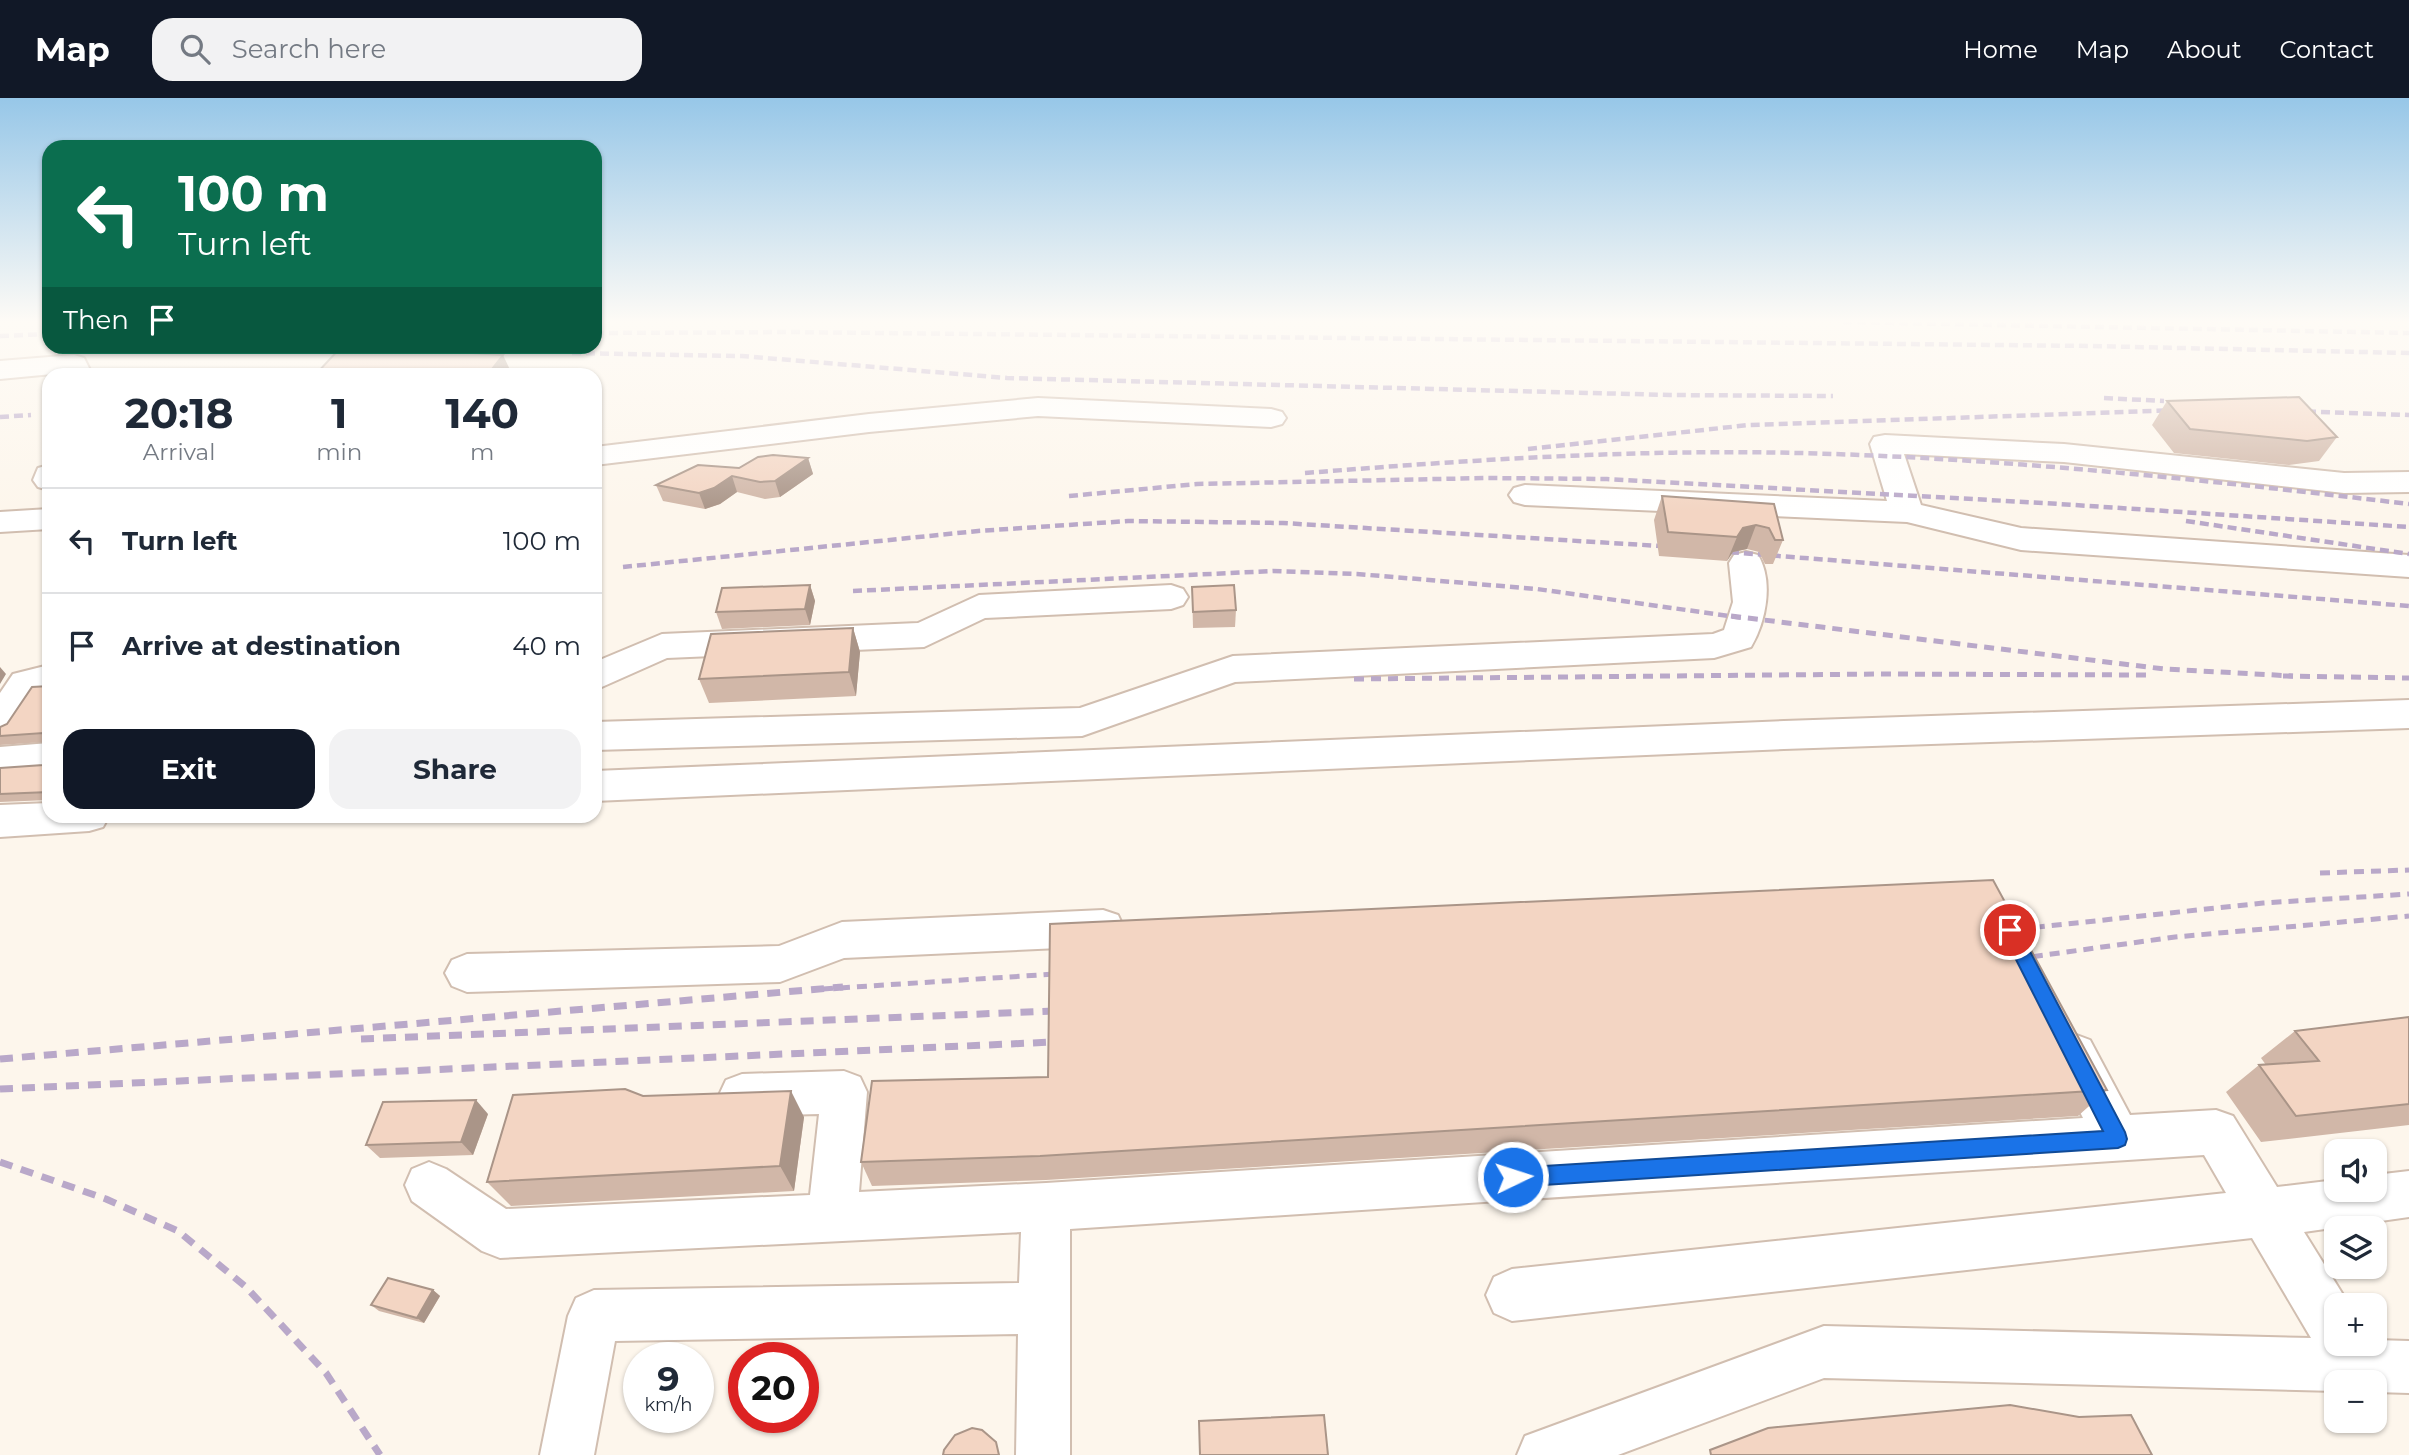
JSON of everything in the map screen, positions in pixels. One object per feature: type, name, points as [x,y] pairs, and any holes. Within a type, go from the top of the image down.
[{"type":"lane","points":[[602,455],[869,423],[1038,407],[1272,418]]},
{"type":"lane","points":[[1907,512],[1885,444],[2064,453],[2344,484],[2409,482]]},
{"type":"lane","points":[[1525,495],[1907,512],[2021,539],[2409,566]]},
{"type":"lane","points":[[0,522],[42,519]]},
{"type":"lane","points":[[602,736],[1082,722],[1233,669],[1714,646],[1739,638],[1750,602],[1746,563]]},
{"type":"lane","points":[[602,674],[662,646],[924,635],[979,607],[1171,597]]},
{"type":"lane","points":[[0,721],[26,683],[42,680]]},
{"type":"lane","points":[[602,786],[1784,735],[2409,714]]},
{"type":"lane","points":[[0,761],[42,758]]},
{"type":"lane","points":[[0,821],[42,819]]},
{"type":"lane","points":[[467,973],[780,964],[842,940],[1146,926]]},
{"type":"lane","points":[[2056,1018],[2118,1139]]},
{"type":"lane","points":[[700,1096],[844,1092],[832,1218]]},
{"type":"lane","points":[[429,1185],[500,1234],[1046,1207],[2216,1132],[2324,1311]]},
{"type":"lane","points":[[1512,1295],[2264,1213],[2409,1194]]},
{"type":"lane","points":[[1043,1455],[1046,1207]]},
{"type":"lane","points":[[567,1455],[594,1316],[1044,1308]]},
{"type":"lane","points":[[1544,1455],[1824,1352],[2324,1347]]},
{"type":"lane","points":[[2374,1356],[2409,1367]]},
{"type":"building","points":[[2299,397],[2337,437],[2307,441],[2190,429],[2167,401]]},
{"type":"building","points":[[773,455],[808,458],[775,481],[760,482],[732,476],[714,488],[699,493],[656,485],[698,465],[739,468],[758,457]]},
{"type":"building","points":[[1662,496],[1774,504],[1783,540],[1775,540],[1769,528],[1756,525],[1743,528],[1737,537],[1668,532]]},
{"type":"building","points":[[810,585],[805,609],[716,612],[722,588]]},
{"type":"building","points":[[1234,585],[1236,610],[1193,612],[1192,587]]},
{"type":"building","points":[[853,628],[849,672],[699,679],[711,634]]},
{"type":"building","points":[[42,686],[42,733],[0,736],[0,727],[7,724],[32,687]]},
{"type":"building","points":[[42,765],[42,792],[0,794],[0,768]]},
{"type":"building","points":[[1993,880],[2107,1090],[1040,1156],[861,1162],[872,1081],[1048,1077],[1050,924]]},
{"type":"building","points":[[2409,1017],[2409,1104],[2296,1116],[2259,1065],[2319,1061],[2295,1031]]},
{"type":"building","points":[[625,1089],[643,1096],[791,1091],[780,1166],[487,1182],[513,1095]]},
{"type":"building","points":[[476,1100],[461,1142],[366,1145],[383,1102]]},
{"type":"building","points":[[388,1278],[433,1290],[417,1318],[371,1305]]},
{"type":"building","points":[[2010,1405],[2079,1417],[2131,1415],[2152,1455],[1711,1455],[1710,1450],[1768,1428]]},
{"type":"building","points":[[1324,1415],[1328,1455],[1200,1455],[1199,1421]]},
{"type":"building","points":[[972,1428],[982,1430],[996,1442],[999,1455],[943,1455],[955,1435]]},
{"type":"railway","points":[[1293,385],[1670,395],[1833,396]]},
{"type":"railway","points":[[2104,398],[2164,401]]},
{"type":"railway","points":[[1528,449],[1749,425],[2181,410]]},
{"type":"railway","points":[[2293,411],[2409,415]]},
{"type":"railway","points":[[0,417],[31,415]]},
{"type":"railway","points":[[1305,473],[1552,457],[1799,453],[2105,471],[2409,504]]},
{"type":"railway","points":[[1069,496],[1197,484],[1486,478],[1607,479],[2044,503],[2409,527]]},
{"type":"railway","points":[[623,567],[978,531],[1128,521],[1283,523],[1677,547]]},
{"type":"railway","points":[[2186,521],[2409,554]]},
{"type":"railway","points":[[1716,551],[2409,606]]},
{"type":"railway","points":[[853,591],[1273,571],[1357,574],[1537,589],[1743,618]]},
{"type":"railway","points":[[1731,616],[2164,669],[2293,676]]},
{"type":"railway","points":[[1354,679],[1880,674],[2147,675]]},
{"type":"railway","points":[[2283,676],[2409,678]]},
{"type":"railway","points":[[2320,873],[2409,870]]},
{"type":"railway","points":[[2001,931],[2263,903],[2409,894]]},
{"type":"railway","points":[[2016,959],[2175,937],[2409,916]]},
{"type":"railway","points":[[823,989],[1055,974]]},
{"type":"railway","points":[[0,1059],[843,987]]},
{"type":"railway","points":[[361,1039],[1054,1011]]},
{"type":"railway","points":[[0,1089],[1054,1042]]},
{"type":"railway","points":[[0,1162],[106,1199],[178,1231],[246,1287],[326,1373],[380,1455]]},
{"type":"route","points":[[1513,1177],[2118,1139],[2010,930]]}]
